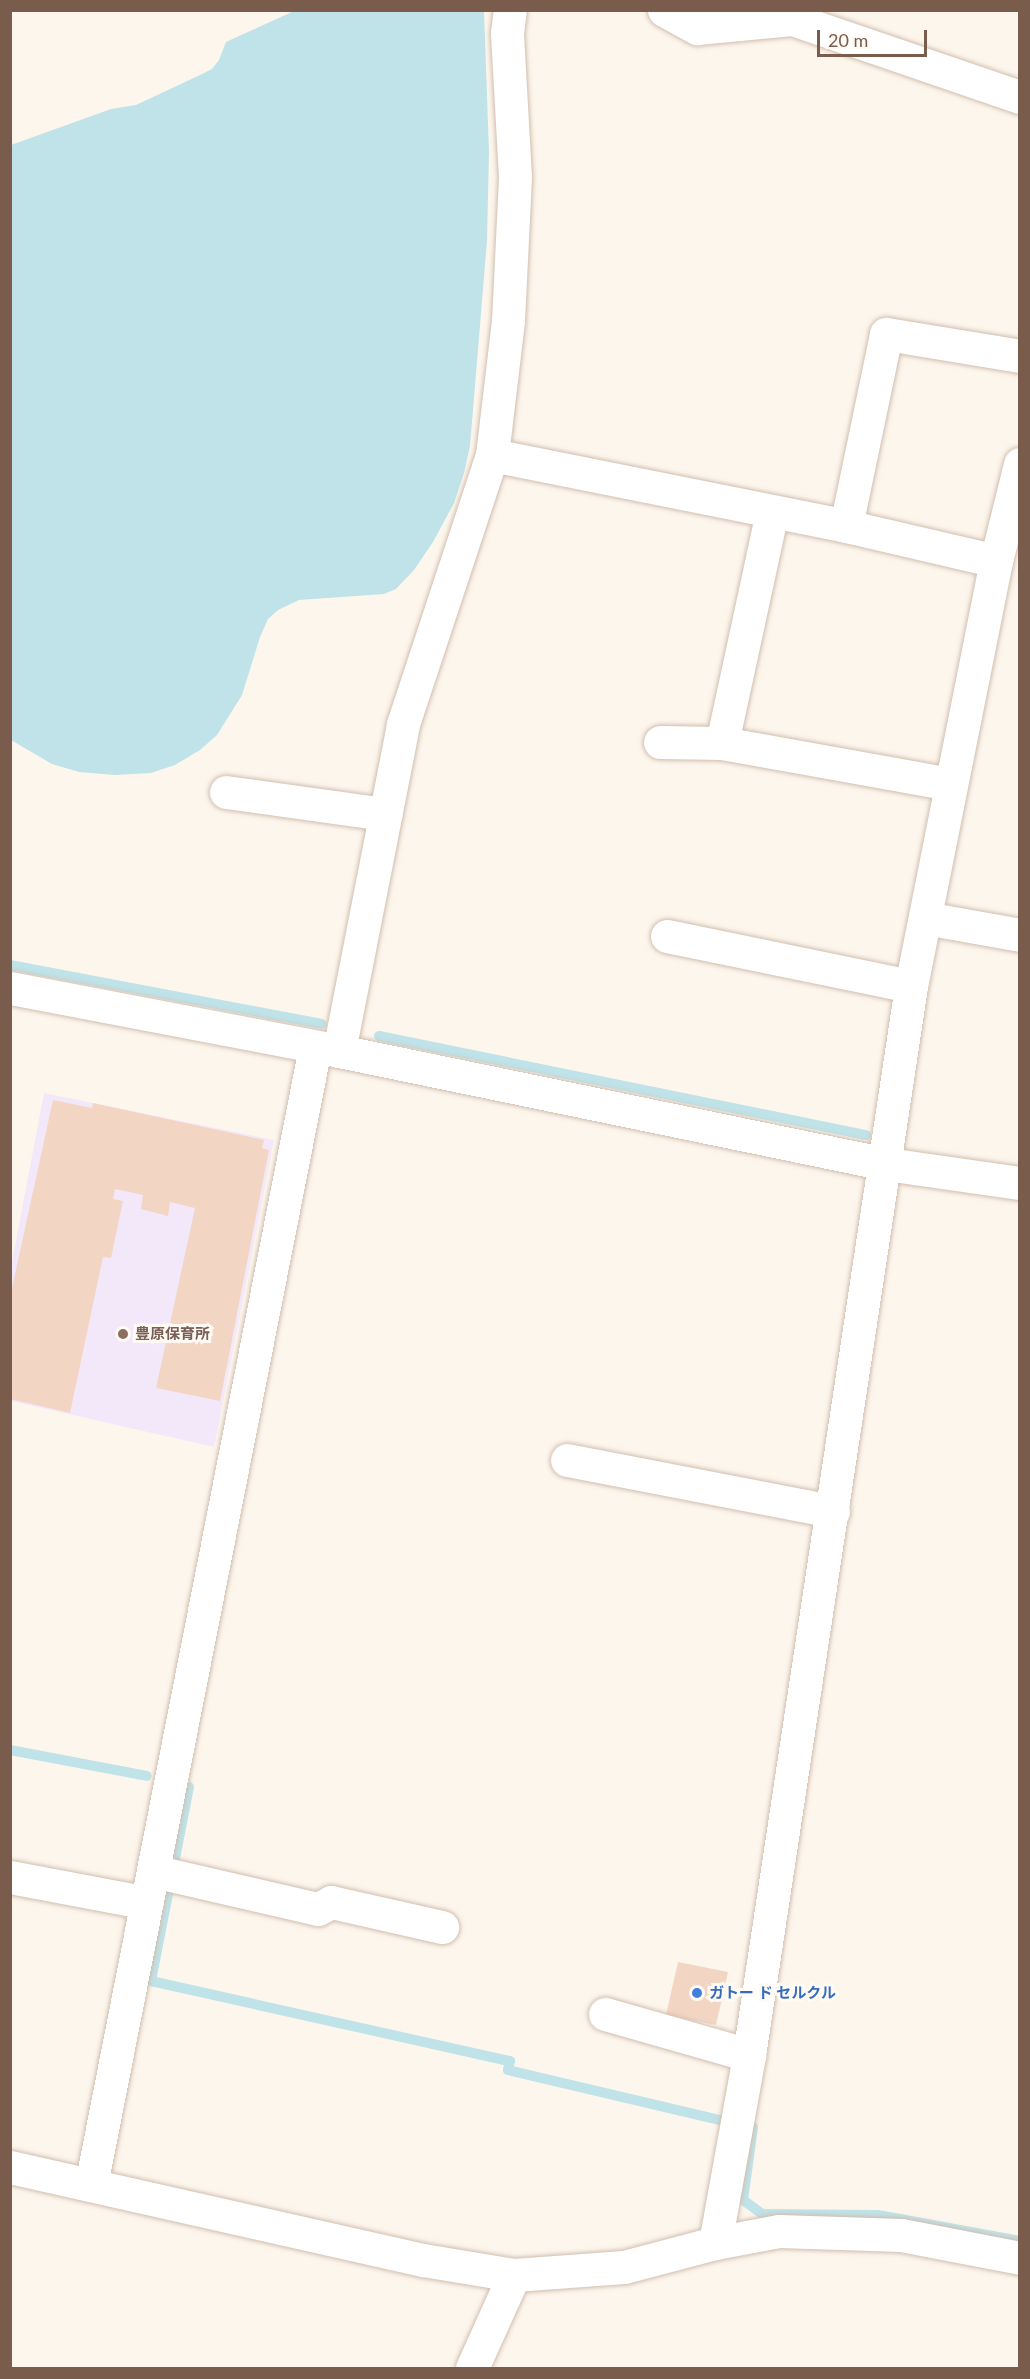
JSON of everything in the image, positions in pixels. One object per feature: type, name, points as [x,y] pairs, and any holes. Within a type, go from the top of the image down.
[{"type":"street","points":[[91,2185],[147,1903],[166,1874],[327,1049],[385,814],[403,724],[492,455],[508,321],[515,177],[507,33],[510,10]]},
{"type":"street","points":[[664,10],[697,28],[792,19],[1020,97]]},
{"type":"street","points":[[846,526],[886,334],[1020,356]]},
{"type":"street","points":[[492,455],[846,526],[996,561]]},
{"type":"street","points":[[715,2243],[749,2055],[886,1164],[911,986],[996,561],[1020,464]]},
{"type":"street","points":[[722,743],[772,512]]},
{"type":"street","points":[[660,742],[722,743],[950,784]]},
{"type":"street","points":[[226,792],[385,814]]},
{"type":"street","points":[[925,918],[1020,935]]},
{"type":"street","points":[[667,936],[911,986]]},
{"type":"street","points":[[10,988],[327,1049],[886,1164],[1020,1183]]},
{"type":"street","points":[[567,1460],[833,1511]]},
{"type":"street","points":[[166,1874],[318,1909],[331,1902],[442,1927]]},
{"type":"street","points":[[10,1877],[147,1903]]},
{"type":"street","points":[[605,2014],[749,2055]]},
{"type":"street","points":[[10,2167],[423,2260],[514,2275],[624,2267],[715,2243],[779,2231],[902,2235],[1020,2258]]},
{"type":"street","points":[[472,2368],[514,2275]]},
{"type":"shaded area","name":"豊原保育所","points":[[44,1093],[274,1140],[214,1447],[11,1401],[11,1267]]},
{"type":"water","points":[[294,11],[484,11],[489,152],[487,241],[470,446],[464,473],[454,503],[433,542],[414,570],[396,589],[384,594],[299,600],[278,610],[268,619],[242,695],[217,735],[200,750],[175,765],[151,773],[115,775],[79,772],[52,764],[11,740],[11,145],[111,109],[136,105],[200,75],[212,69],[219,60],[226,42]]},
{"type":"building","name":"豊原保育所","points":[[53,1100],[92,1108],[93,1103],[264,1140],[262,1148],[269,1150],[220,1401],[156,1388],[195,1208],[170,1202],[168,1216],[141,1209],[143,1195],[115,1189],[113,1199],[123,1201],[111,1258],[103,1257],[70,1413],[10,1399],[10,1297]]},
{"type":"building","name":"ガトー ド セルクル","points":[[678,1962],[728,1972],[716,2025],[666,2015]]},
{"type":"waterway","points":[[10,965],[321,1024]]},
{"type":"waterway","points":[[379,1036],[866,1135]]},
{"type":"waterway","points":[[10,1750],[147,1776]]},
{"type":"waterway","points":[[189,1787],[151,1981],[510,2061],[508,2070],[720,2120]]},
{"type":"waterway","points":[[753,2127],[743,2200],[762,2214],[878,2215],[1020,2241]]},
{"type":"place","name":"豊原保育所","points":[[123,1334]]},
{"type":"place","name":"ガトー ド セルクル","points":[[697,1993]]}]
